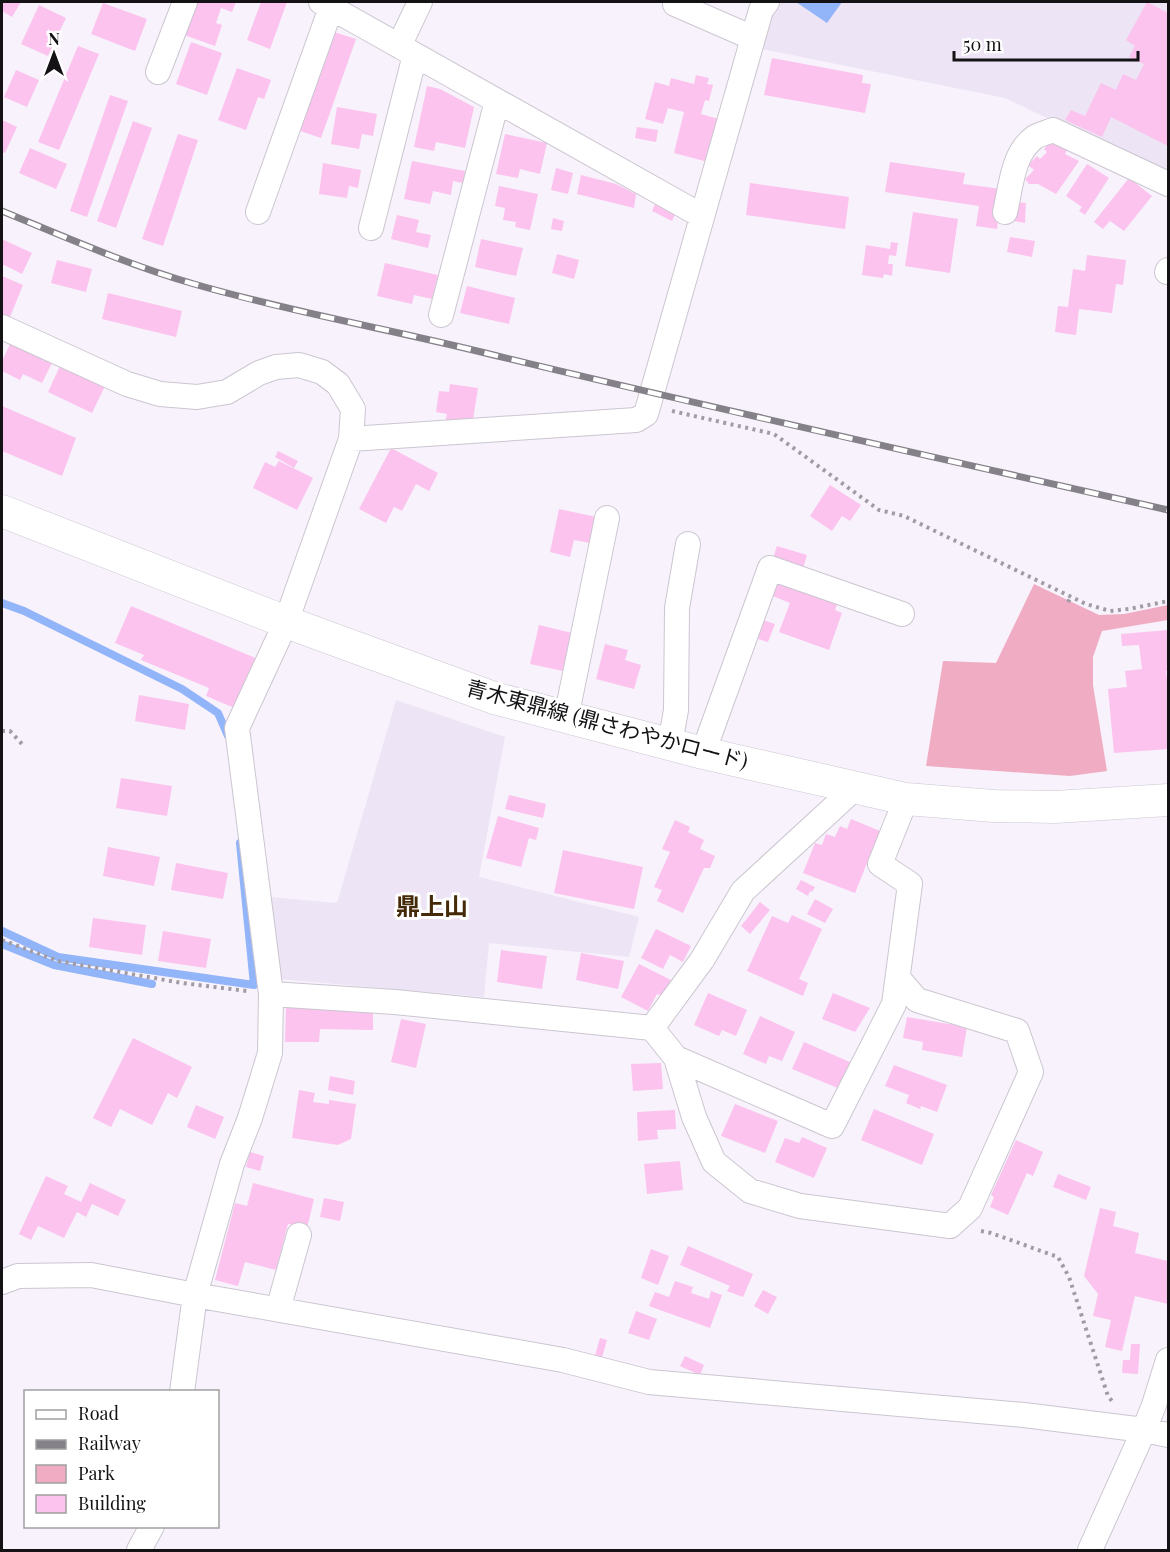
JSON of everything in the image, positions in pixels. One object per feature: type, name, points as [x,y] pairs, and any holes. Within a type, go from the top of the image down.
[{"type":"main road","name":"青木東鼎線 (鼎さわやかロード)","points":[[2,511],[286,622],[494,698],[703,753],[906,800],[994,806],[1054,807],[1168,800]]},
{"type":"street","points":[[159,72],[185,2]]},
{"type":"street","points":[[371,228],[407,50],[420,2]]},
{"type":"street","points":[[351,439],[636,420],[646,414],[761,10],[767,2]]},
{"type":"street","points":[[258,212],[328,3],[702,216]]},
{"type":"street","points":[[675,4],[753,38]]},
{"type":"street","points":[[441,315],[497,101]]},
{"type":"street","points":[[1005,212],[1014,171],[1022,150],[1036,137],[1053,130],[1168,184]]},
{"type":"street","points":[[2,327],[127,384],[159,394],[197,397],[227,392],[259,373],[276,367],[300,365],[322,372],[338,384],[352,409],[351,439],[286,622],[237,728],[271,994],[270,1053],[250,1118],[232,1164],[195,1295],[182,1390]]},
{"type":"street","points":[[566,718],[607,518]]},
{"type":"street","points":[[670,744],[676,710],[677,608],[688,544]]},
{"type":"street","points":[[703,753],[770,568],[902,614]]},
{"type":"street","points":[[652,1028],[702,960],[743,891],[855,788]]},
{"type":"street","points":[[676,1059],[832,1126],[894,1004],[910,884],[880,864],[906,800]]},
{"type":"street","points":[[271,994],[395,1002],[652,1028],[676,1059],[694,1117],[714,1162],[750,1191],[800,1206],[950,1226],[970,1208],[1031,1072],[1017,1031],[917,1000],[898,978]]},
{"type":"street","points":[[280,1310],[281,1299],[300,1235]]},
{"type":"street","points":[[7,1275],[91,1275],[563,1360],[649,1382],[1024,1415],[1168,1435]]},
{"type":"street","points":[[1090,1551],[1144,1430],[1168,1360]]},
{"type":"street","points":[[139,1551],[151,1528]]},
{"type":"path","points":[[648,406],[774,434],[879,510],[904,516],[1086,604],[1110,611],[1168,601]]},
{"type":"path","points":[[1068,602],[1071,597]]},
{"type":"path","points":[[2,730],[10,731],[22,744]]},
{"type":"path","points":[[2,940],[58,961],[182,983],[271,994]]},
{"type":"path","points":[[950,1226],[991,1233],[1058,1257],[1069,1277],[1108,1396],[1126,1418],[1144,1430]]},
{"type":"shaded area","points":[[773,2],[1168,2],[1168,176],[1005,98],[757,48]]},
{"type":"shaded area","points":[[396,700],[505,737],[479,877],[639,917],[629,957],[489,943],[484,997],[279,979],[270,897],[337,903]]},
{"type":"green space","points":[[1034,584],[1099,615],[1124,614],[1168,605],[1168,620],[1102,631],[1093,657],[1093,685],[1107,771],[1070,776],[926,766],[943,661],[996,663]]},
{"type":"water","points":[[796,2],[842,2],[827,23]]},
{"type":"building","points":[[2,2],[21,2],[12,17],[2,11]]},
{"type":"building","points":[[196,2],[236,2],[232,12],[221,8],[216,23],[222,25],[215,46],[184,35]]},
{"type":"building","points":[[261,2],[287,2],[270,49],[247,40]]},
{"type":"building","points":[[1147,2],[1168,13],[1168,146],[1111,117],[1102,137],[1065,120],[1071,110],[1085,116],[1101,83],[1116,90],[1123,74],[1136,80],[1144,64],[1129,57],[1135,46],[1126,40]]},
{"type":"building","points":[[103,3],[147,19],[135,51],[91,34]]},
{"type":"building","points":[[39,5],[66,18],[48,56],[21,44]]},
{"type":"building","points":[[334,32],[356,39],[321,138],[300,131]]},
{"type":"building","points":[[191,42],[222,53],[207,95],[176,84]]},
{"type":"building","points":[[78,46],[99,54],[59,150],[38,142]]},
{"type":"building","points":[[772,58],[863,75],[862,83],[871,84],[865,113],[764,95]]},
{"type":"building","points":[[237,68],[271,80],[264,99],[258,97],[246,130],[218,120]]},
{"type":"building","points":[[16,70],[39,80],[27,107],[4,97]]},
{"type":"building","points":[[696,75],[709,78],[707,84],[713,85],[709,101],[705,100],[701,114],[719,119],[708,162],[674,153],[684,112],[668,108],[663,124],[645,119],[655,82],[669,86],[671,78],[694,84]]},
{"type":"building","points":[[427,86],[440,89],[474,107],[465,148],[436,142],[434,151],[414,147]]},
{"type":"building","points":[[110,95],[128,101],[87,217],[70,211]]},
{"type":"building","points":[[337,107],[377,114],[373,136],[362,134],[359,149],[331,144]]},
{"type":"building","points":[[2,120],[17,127],[5,153],[2,152]]},
{"type":"building","points":[[133,121],[152,128],[116,228],[97,221]]},
{"type":"building","points":[[637,127],[658,130],[656,142],[635,138]]},
{"type":"building","points":[[178,134],[198,140],[163,246],[142,239]]},
{"type":"building","points":[[505,134],[547,143],[540,174],[520,169],[518,178],[496,174]]},
{"type":"building","points":[[1051,140],[1067,150],[1065,154],[1079,161],[1056,194],[1038,184],[1029,184],[1025,179],[1034,170],[1028,165],[1037,156],[1040,159],[1047,152],[1044,149]]},
{"type":"building","points":[[30,148],[67,164],[56,189],[19,173]]},
{"type":"building","points":[[412,161],[465,171],[463,183],[453,181],[451,195],[433,191],[430,204],[404,199]]},
{"type":"building","points":[[890,162],[965,173],[963,184],[1002,189],[997,229],[976,226],[979,206],[885,192]]},
{"type":"building","points":[[323,163],[361,170],[358,188],[349,186],[347,198],[319,194]]},
{"type":"building","points":[[1087,164],[1109,178],[1085,215],[1079,211],[1082,207],[1066,196]]},
{"type":"building","points":[[556,168],[573,173],[568,194],[551,190]]},
{"type":"building","points":[[581,175],[616,184],[636,194],[634,208],[577,194]]},
{"type":"building","points":[[1129,178],[1152,196],[1124,231],[1110,221],[1103,229],[1094,222]]},
{"type":"building","points":[[750,183],[849,197],[845,229],[746,215]]},
{"type":"building","points":[[499,186],[538,194],[530,230],[515,227],[516,222],[503,220],[505,208],[495,206]]},
{"type":"building","points":[[656,202],[676,212],[672,221],[652,211]]},
{"type":"building","points":[[1015,202],[1026,203],[1025,223],[1014,221]]},
{"type":"building","points":[[913,212],[958,219],[950,273],[905,266]]},
{"type":"building","points":[[397,215],[419,220],[416,232],[431,235],[428,248],[391,239]]},
{"type":"building","points":[[553,218],[564,221],[562,231],[551,229]]},
{"type":"building","points":[[1010,237],[1035,241],[1032,257],[1007,252]]},
{"type":"building","points":[[2,239],[32,253],[22,274],[2,264]]},
{"type":"building","points":[[481,239],[523,248],[516,276],[475,267]]},
{"type":"building","points":[[891,242],[898,243],[896,256],[889,255],[888,264],[893,264],[892,276],[884,274],[883,278],[862,275],[866,245],[890,249]]},
{"type":"building","points":[[557,254],[579,260],[574,279],[552,273]]},
{"type":"building","points":[[1087,255],[1126,260],[1123,285],[1116,284],[1112,313],[1079,309],[1076,335],[1055,332],[1058,306],[1068,307],[1073,269],[1085,271]]},
{"type":"building","points":[[57,260],[92,269],[86,292],[51,283]]},
{"type":"building","points":[[385,263],[438,275],[432,299],[414,295],[412,304],[377,296]]},
{"type":"building","points":[[2,276],[23,285],[10,317],[2,314]]},
{"type":"building","points":[[467,286],[515,298],[509,324],[460,313]]},
{"type":"building","points":[[108,293],[182,311],[176,337],[102,319]]},
{"type":"building","points":[[14,336],[55,357],[42,383],[23,374],[20,380],[2,371],[2,361]]},
{"type":"building","points":[[61,364],[105,386],[92,413],[48,392]]},
{"type":"building","points":[[450,384],[478,388],[472,426],[445,423],[447,414],[436,412],[439,391],[449,392]]},
{"type":"building","points":[[2,406],[76,438],[62,476],[2,451]]},
{"type":"building","points":[[391,448],[438,473],[429,491],[416,484],[402,511],[394,507],[386,523],[359,509]]},
{"type":"building","points":[[278,451],[298,461],[294,468],[275,457]]},
{"type":"building","points":[[279,461],[313,478],[297,510],[253,488],[265,462],[275,467]]},
{"type":"building","points":[[830,485],[861,505],[850,521],[842,516],[832,531],[810,516]]},
{"type":"building","points":[[559,509],[601,518],[595,544],[574,540],[570,557],[550,552]]},
{"type":"building","points":[[777,546],[807,555],[802,571],[772,561]]},
{"type":"building","points":[[777,576],[839,599],[835,610],[842,613],[829,650],[779,632],[790,603],[770,595]]},
{"type":"building","points":[[131,606],[258,659],[237,709],[206,696],[209,688],[141,660],[144,655],[115,643]]},
{"type":"building","points":[[763,620],[775,624],[768,642],[758,639]]},
{"type":"building","points":[[539,625],[572,633],[563,671],[530,664]]},
{"type":"building","points":[[1168,630],[1168,671],[1166,671],[1168,749],[1114,753],[1108,689],[1127,687],[1125,671],[1142,669],[1139,645],[1122,646],[1121,634]]},
{"type":"building","points":[[605,644],[628,650],[625,660],[641,665],[634,689],[596,679]]},
{"type":"building","points":[[139,695],[189,704],[185,730],[135,721]]},
{"type":"building","points":[[121,778],[172,786],[167,816],[116,808]]},
{"type":"building","points":[[509,795],[546,804],[543,818],[505,809]]},
{"type":"building","points":[[498,816],[539,828],[536,840],[529,838],[521,867],[486,858]]},
{"type":"building","points":[[851,819],[880,831],[855,893],[803,873],[815,843],[822,845],[826,834],[835,837],[840,826],[847,829]]},
{"type":"building","points":[[675,820],[690,827],[688,832],[704,840],[700,849],[715,856],[710,868],[704,868],[683,913],[657,901],[662,890],[654,887],[670,852],[662,849]]},
{"type":"building","points":[[108,847],[160,857],[154,886],[103,876]]},
{"type":"building","points":[[563,850],[643,867],[634,909],[554,893]]},
{"type":"building","points":[[176,863],[228,873],[223,899],[171,890]]},
{"type":"building","points":[[801,880],[815,887],[808,896],[796,889]]},
{"type":"building","points":[[815,899],[833,909],[825,923],[807,914]]},
{"type":"building","points":[[760,902],[770,910],[750,934],[741,926]]},
{"type":"building","points":[[792,915],[822,929],[799,979],[808,983],[803,996],[747,971],[772,916],[788,923]]},
{"type":"building","points":[[93,918],[146,925],[142,955],[89,947]]},
{"type":"building","points":[[656,929],[691,946],[683,962],[670,955],[663,969],[641,958]]},
{"type":"building","points":[[163,931],[211,939],[206,968],[158,961]]},
{"type":"building","points":[[501,950],[547,956],[542,989],[497,982]]},
{"type":"building","points":[[581,953],[624,961],[618,989],[576,980]]},
{"type":"building","points":[[639,964],[671,980],[663,996],[657,994],[648,1011],[621,997]]},
{"type":"building","points":[[708,993],[747,1010],[736,1036],[722,1030],[719,1036],[694,1025]]},
{"type":"building","points":[[833,993],[870,1008],[855,1032],[822,1019]]},
{"type":"building","points":[[286,1005],[373,1006],[373,1030],[320,1029],[319,1042],[285,1042]]},
{"type":"building","points":[[760,1016],[795,1032],[782,1061],[769,1056],[766,1064],[743,1054]]},
{"type":"building","points":[[907,1017],[967,1027],[962,1057],[922,1050],[923,1042],[903,1038]]},
{"type":"building","points":[[401,1019],[426,1024],[416,1068],[391,1062]]},
{"type":"building","points":[[133,1038],[192,1067],[177,1098],[168,1093],[152,1125],[120,1109],[111,1127],[93,1118]]},
{"type":"building","points":[[804,1042],[852,1063],[840,1089],[792,1069]]},
{"type":"building","points":[[661,1063],[663,1089],[633,1091],[631,1064]]},
{"type":"building","points":[[894,1065],[947,1085],[937,1112],[921,1106],[920,1109],[906,1103],[909,1095],[885,1086]]},
{"type":"building","points":[[330,1076],[355,1081],[353,1095],[328,1090]]},
{"type":"building","points":[[299,1090],[315,1093],[313,1102],[329,1104],[329,1100],[356,1104],[351,1139],[338,1145],[292,1138]]},
{"type":"building","points":[[735,1104],[778,1121],[765,1153],[721,1136]]},
{"type":"building","points":[[196,1105],[224,1117],[215,1139],[187,1127]]},
{"type":"building","points":[[874,1109],[934,1134],[922,1165],[861,1140]]},
{"type":"building","points":[[675,1110],[676,1129],[657,1130],[658,1139],[638,1141],[637,1112]]},
{"type":"building","points":[[802,1137],[827,1148],[814,1178],[775,1162],[785,1138],[799,1143]]},
{"type":"building","points":[[1016,1140],[1043,1152],[1033,1176],[1027,1173],[1008,1215],[990,1207],[994,1197],[991,1195]]},
{"type":"building","points":[[250,1152],[264,1156],[260,1171],[246,1167]]},
{"type":"building","points":[[680,1161],[683,1190],[647,1194],[644,1164]]},
{"type":"building","points":[[1058,1174],[1091,1187],[1086,1200],[1053,1187]]},
{"type":"building","points":[[46,1176],[68,1186],[64,1194],[81,1202],[90,1183],[126,1200],[118,1216],[92,1204],[86,1217],[77,1212],[64,1238],[38,1226],[31,1240],[19,1234]]},
{"type":"building","points":[[253,1183],[314,1199],[307,1228],[288,1224],[276,1270],[245,1262],[238,1286],[215,1280],[235,1203],[247,1206]]},
{"type":"building","points":[[324,1198],[344,1202],[340,1221],[320,1217]]},
{"type":"building","points":[[1100,1208],[1116,1212],[1113,1226],[1139,1233],[1135,1253],[1168,1261],[1168,1304],[1135,1296],[1122,1351],[1105,1347],[1111,1320],[1093,1316],[1098,1294],[1084,1276]]},
{"type":"building","points":[[688,1246],[753,1274],[743,1297],[727,1291],[730,1286],[680,1265]]},
{"type":"building","points":[[651,1249],[669,1256],[658,1285],[641,1278]]},
{"type":"building","points":[[675,1281],[693,1287],[691,1293],[709,1299],[711,1291],[722,1295],[710,1328],[649,1306],[655,1292],[669,1297]]},
{"type":"building","points":[[763,1290],[777,1297],[768,1314],[754,1306]]},
{"type":"building","points":[[636,1311],[657,1319],[649,1340],[628,1333]]},
{"type":"building","points":[[600,1338],[607,1340],[601,1361],[594,1359]]},
{"type":"building","points":[[1131,1344],[1140,1344],[1138,1374],[1122,1373],[1123,1360],[1130,1360]]},
{"type":"building","points":[[685,1356],[704,1365],[700,1375],[680,1366]]},
{"type":"waterway","points":[[2,603],[24,611],[182,689],[218,713],[228,736]]},
{"type":"waterway","points":[[2,931],[58,957],[254,985],[240,843]]},
{"type":"waterway","points":[[2,944],[54,965],[152,984]]},
{"type":"railway","points":[[2,211],[145,268],[229,294],[1168,510]]},
{"type":"district","name":"鼎上山","points":[[432,907]]}]
